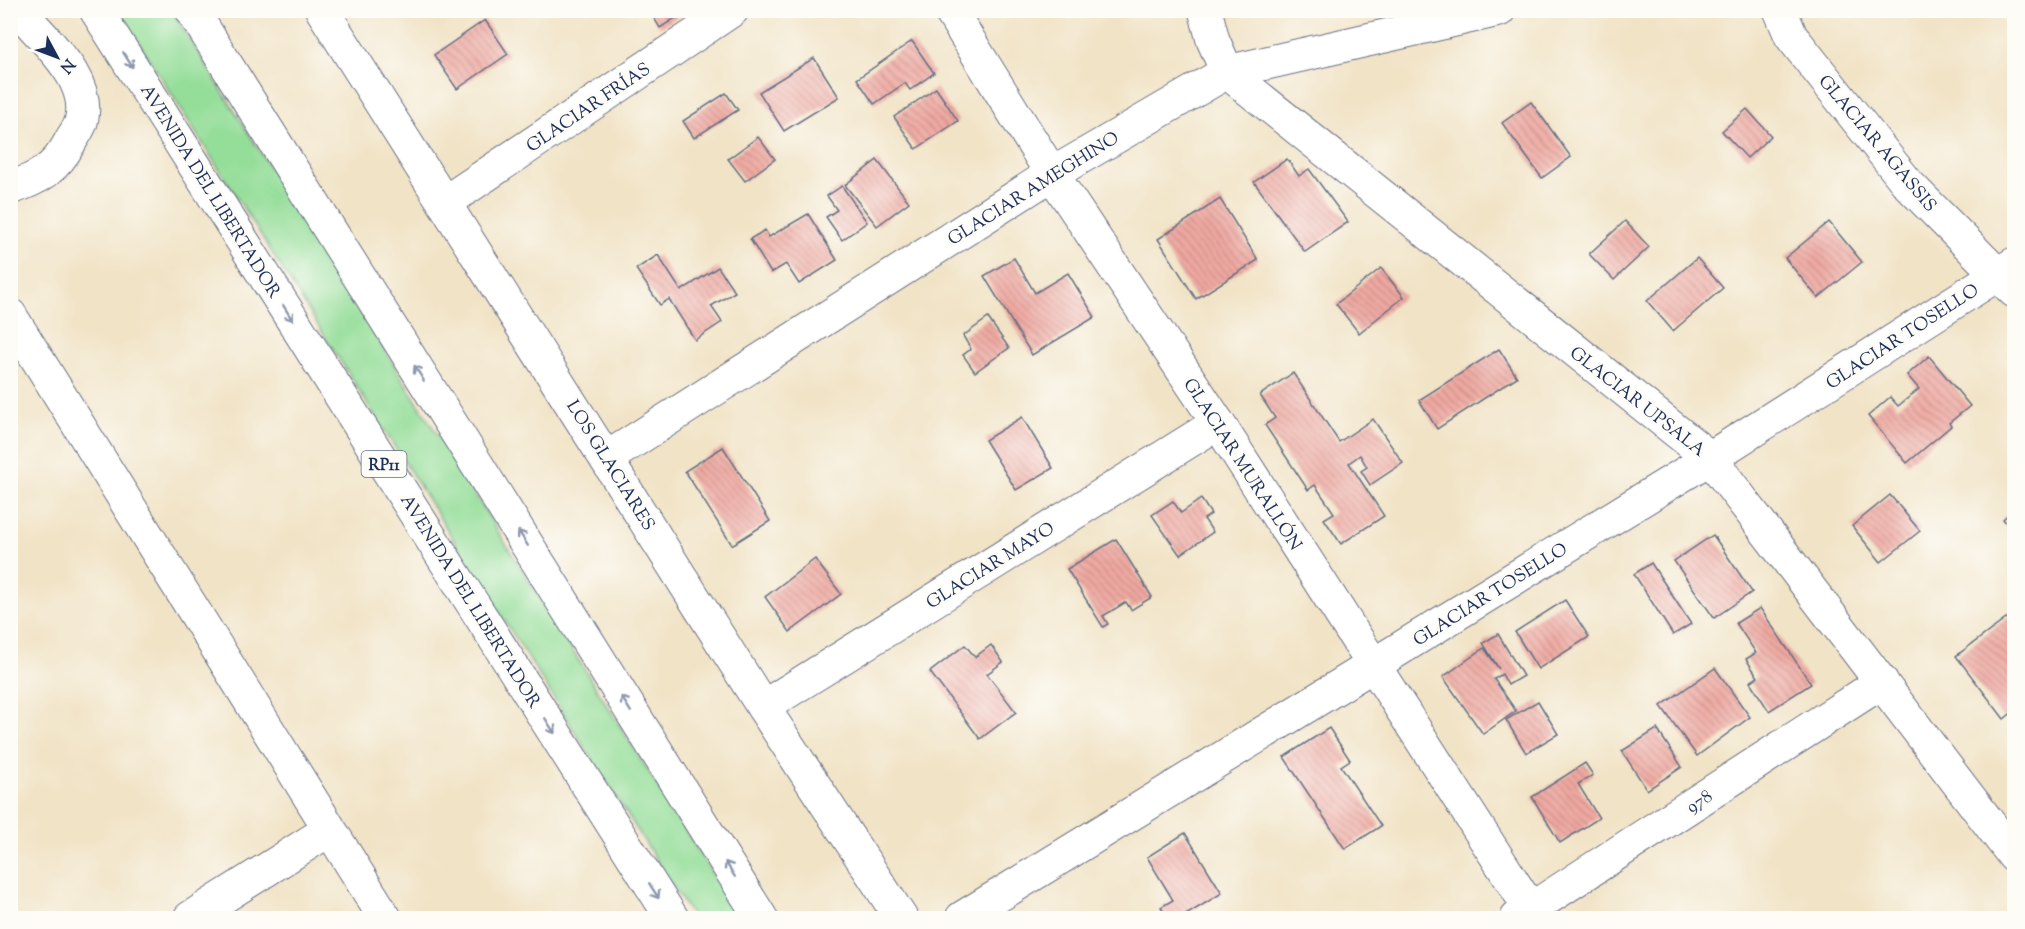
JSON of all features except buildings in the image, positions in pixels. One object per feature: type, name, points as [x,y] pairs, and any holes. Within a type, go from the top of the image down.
[{"type":"street","points":[[10,188],[38,179],[64,155],[81,122],[82,95],[70,71],[18,10]]},
{"type":"street","name":"AVENIDA DEL LIBERTADOR","points":[[96,10],[672,918]]},
{"type":"street","points":[[192,10],[761,918]]},
{"type":"street","name":"LOS GLACIARES","points":[[322,10],[763,707],[901,918]]},
{"type":"street","name":"GLACIAR FRÍAS","points":[[444,203],[732,10]]},
{"type":"street","name":"GLACIAR MURALLÓN","points":[[950,10],[1052,174],[1218,423],[1373,666],[1528,916]]},
{"type":"street","name":"GLACIAR UPSALA","points":[[1205,10],[1213,40],[1227,72],[1710,458],[2014,856]]},
{"type":"street","name":"GLACIAR AMEGHINO","points":[[607,458],[1052,174],[1227,72],[1498,10]]},
{"type":"street","name":"GLACIAR AGASSIS","points":[[1780,10],[1791,36],[1908,184],[2009,276]]},
{"type":"street","name":"GLACIAR TOSELLO","points":[[962,918],[2009,276]]},
{"type":"street","points":[[10,315],[385,918]]},
{"type":"street","name":"GLACIAR MAYO","points":[[763,707],[1218,423]]},
{"type":"street","name":"978","points":[[1528,916],[1882,682]]},
{"type":"street","points":[[190,918],[329,830]]},
{"type":"green space","points":[[119,11],[172,11],[740,918],[693,918]]}]
